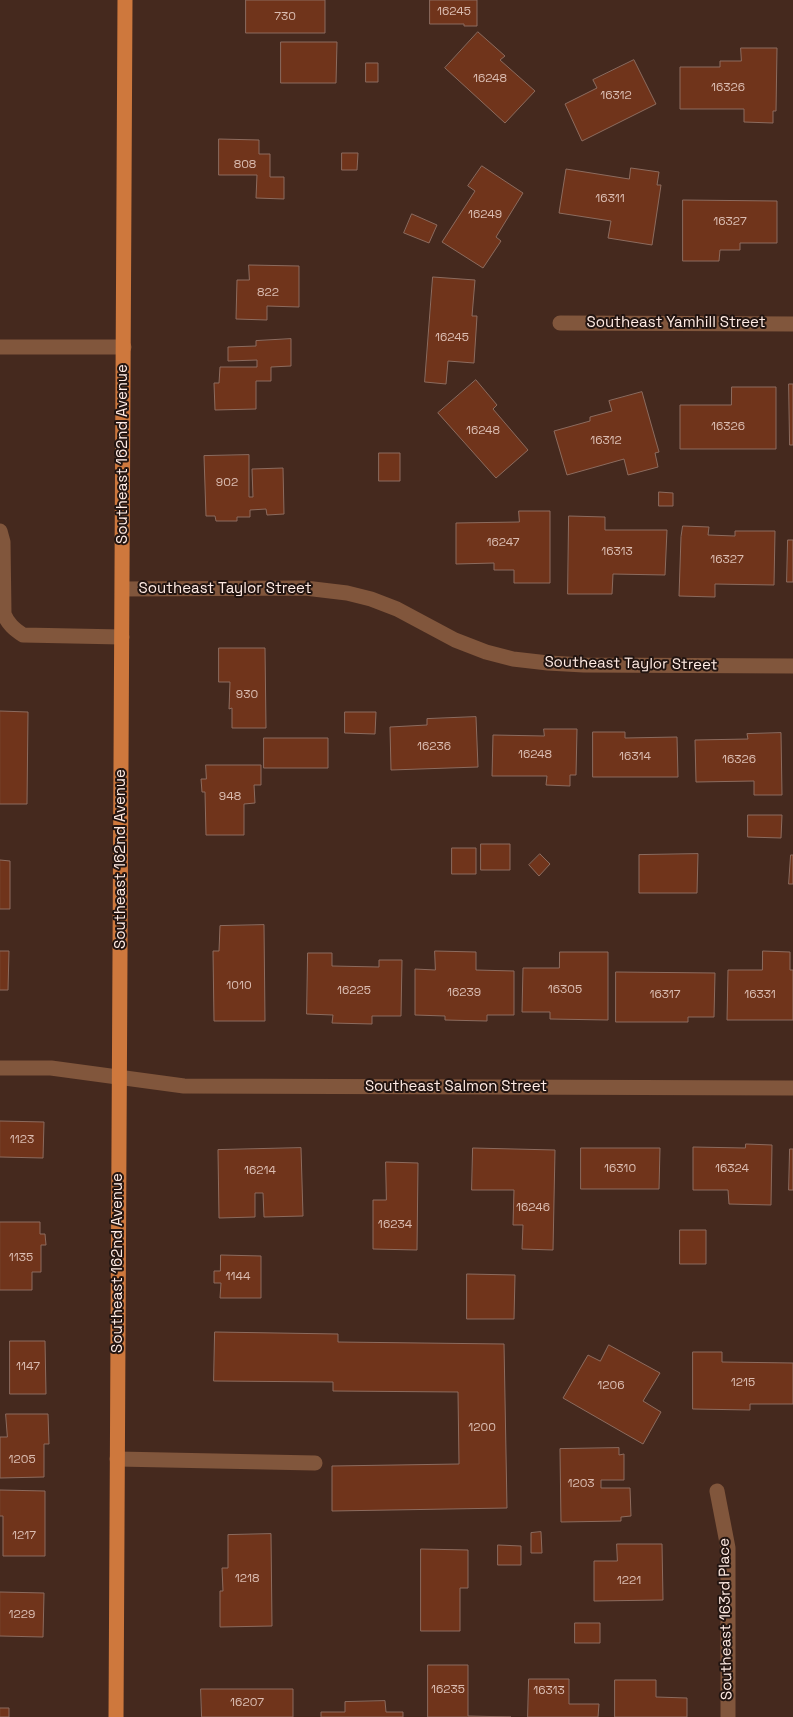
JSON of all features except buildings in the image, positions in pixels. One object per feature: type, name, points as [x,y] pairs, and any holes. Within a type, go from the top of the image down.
[{"type":"main road","name":"Southeast 162nd Avenue","points":[[116,1717],[126,0]]},
{"type":"street","name":"Southeast Yamhill Street","points":[[560,323],[793,324]]},
{"type":"street","points":[[0,347],[124,347]]},
{"type":"street","points":[[0,531],[3,542],[4,614],[14,629],[23,635],[122,637]]},
{"type":"street","name":"Southeast Taylor Street","points":[[123,589],[305,588],[346,593],[371,599],[397,609],[455,640],[486,652],[513,659],[584,665],[793,666]]},
{"type":"street","points":[[0,1068],[51,1068],[119,1077]]},
{"type":"street","name":"Southeast Salmon Street","points":[[119,1077],[184,1086],[793,1088]]},
{"type":"street","points":[[117,1460],[315,1463]]},
{"type":"street","name":"Southeast 163rd Place","points":[[717,1491],[728,1548],[728,1717]]}]
